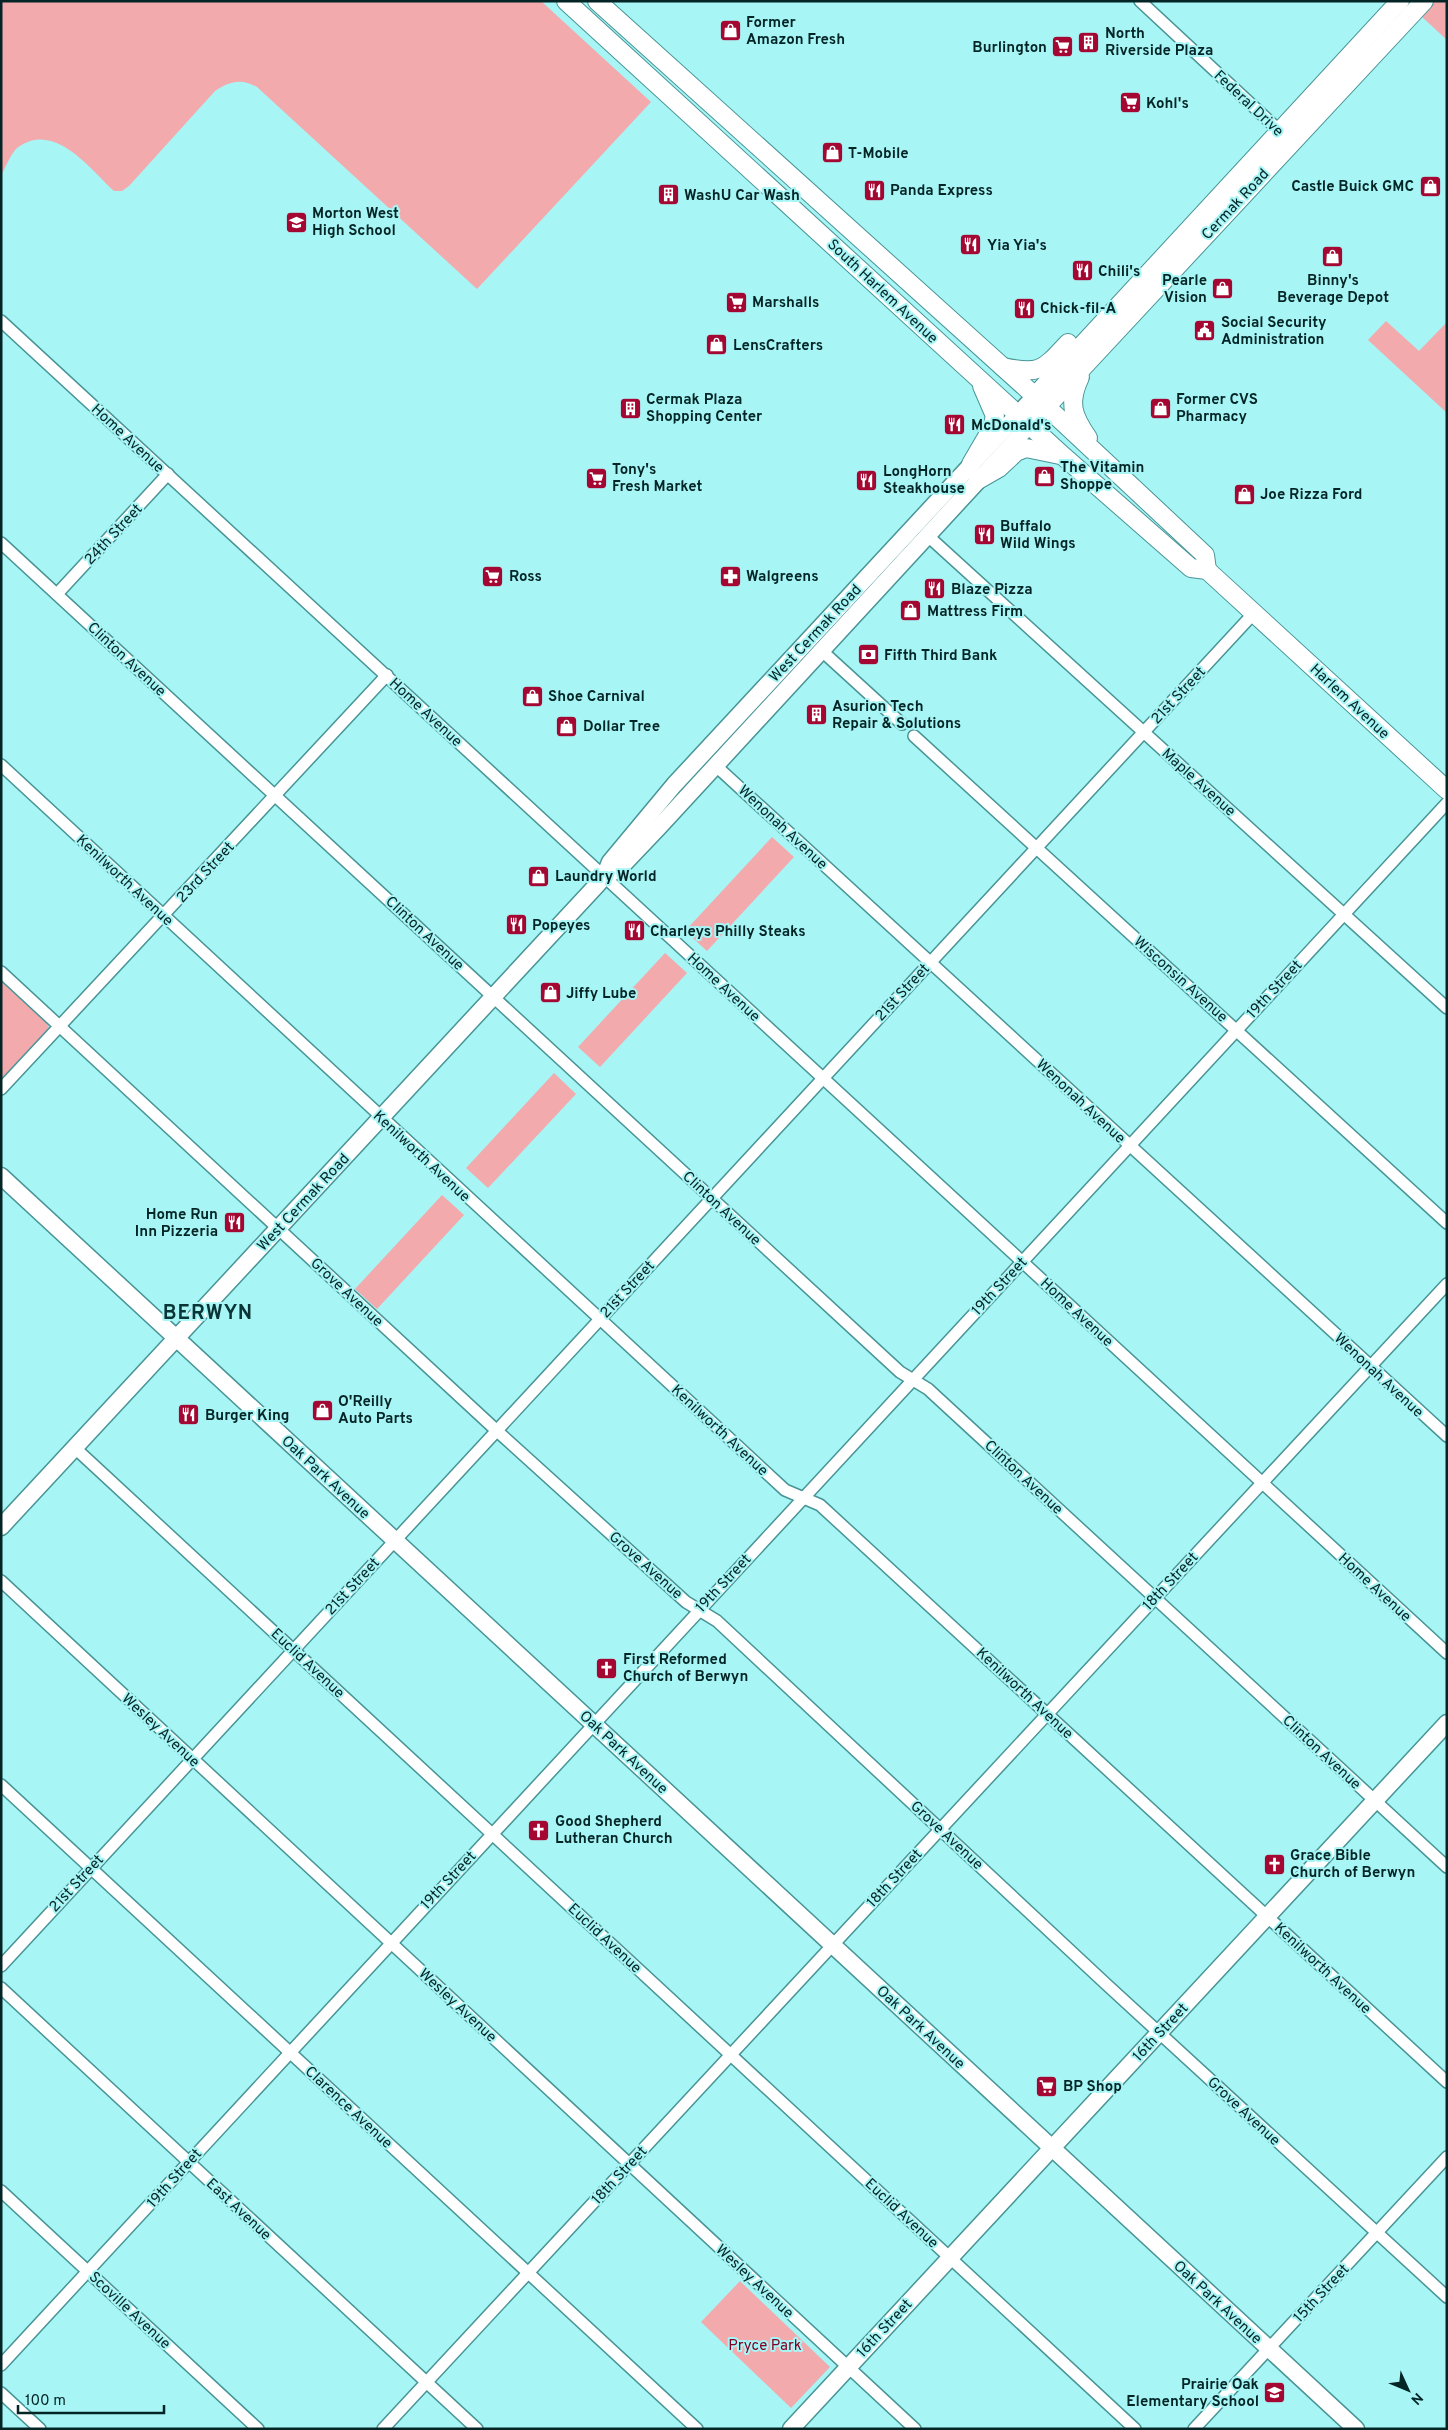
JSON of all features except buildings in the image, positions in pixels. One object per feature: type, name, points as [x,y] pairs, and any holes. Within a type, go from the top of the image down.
[{"type":"main road","name":"South Harlem Avenue","points":[[566,1],[1062,455],[1191,568],[1207,570],[1254,613]]},
{"type":"main road","name":"South Harlem Avenue","points":[[597,1],[1101,457],[1205,555],[1207,570]]},
{"type":"main road","name":"Cermak Road","points":[[1040,402],[1088,338],[1400,1]]},
{"type":"main road","name":"Cermak Road","points":[[1040,402],[1089,362],[1424,1]]},
{"type":"main road","points":[[1002,366],[1030,372],[1043,366],[1071,340],[1088,338]]},
{"type":"main road","points":[[1089,362],[1072,393],[1071,402],[1083,431],[1101,457]]},
{"type":"main road","points":[[975,472],[995,416],[978,379]]},
{"type":"main road","points":[[975,472],[999,468],[1016,452],[1026,448],[1062,455]]},
{"type":"main road","name":"Harlem Avenue","points":[[1254,613],[1447,790]]},
{"type":"street","name":"Federal Drive","points":[[1140,1],[1292,143]]},
{"type":"street","name":"Home Avenue","points":[[1,321],[1447,1653]]},
{"type":"street","name":"West Cermak Road","points":[[604,877],[610,862],[674,785],[1040,402]]},
{"type":"street","name":"West Cermak Road","points":[[1,1527],[604,877],[619,869],[822,651],[928,536],[975,472]]},
{"type":"street","name":"24th Street","points":[[57,594],[168,474]]},
{"type":"street","name":"Maple Avenue","points":[[928,536],[1022,619],[1447,1008]]},
{"type":"street","name":"Clinton Avenue","points":[[1,543],[900,1372],[926,1387],[1447,1867]]},
{"type":"street","name":"21st Street","points":[[1,1966],[1254,613]]},
{"type":"street","points":[[822,651],[902,724]]},
{"type":"street","name":"23rd Street","points":[[1,1090],[387,676]]},
{"type":"street","name":"Wisconsin Avenue","points":[[914,736],[1447,1223]]},
{"type":"street","name":"Kenilworth Avenue","points":[[1,765],[785,1490],[820,1505],[1447,2082]]},
{"type":"street","name":"Wenonah Avenue","points":[[715,765],[1447,1436]]},
{"type":"street","name":"19th Street","points":[[1,2364],[1447,803]]},
{"type":"street","name":"Grove Avenue","points":[[1,972],[496,1430],[686,1602],[717,1621],[1159,2033],[1447,2297]]},
{"type":"street","name":"Oak Park Avenue","points":[[1,1176],[1356,2429]]},
{"type":"street","name":"18th Street","points":[[383,2429],[428,2383],[730,2054],[1447,1284]]},
{"type":"street","name":"Euclid Avenue","points":[[75,1448],[1135,2429]]},
{"type":"street","name":"Wesley Avenue","points":[[1,1582],[915,2429]]},
{"type":"street","name":"16th Street","points":[[791,2429],[1447,1722]]},
{"type":"street","name":"Clarence Avenue","points":[[1,1784],[697,2429]]},
{"type":"street","name":"East Avenue","points":[[1,1988],[477,2429]]},
{"type":"street","name":"15th Street","points":[[1194,2429],[1447,2156]]},
{"type":"street","name":"Scoville Avenue","points":[[1,2191],[258,2429]]},
{"type":"street","points":[[1,2393],[40,2429]]},
{"type":"green space","points":[[1,1],[541,1],[651,102],[477,289],[257,87],[246,82],[230,83],[215,91],[129,186],[122,191],[114,191],[70,150],[57,143],[44,140],[31,141],[17,148],[1,175]]},
{"type":"green space","points":[[1435,1],[1447,1],[1447,40],[1421,16]]},
{"type":"green space","points":[[1386,321],[1419,351],[1447,322],[1447,413],[1368,340]]},
{"type":"green space","points":[[772,837],[794,857],[707,951],[685,931]]},
{"type":"green space","points":[[665,953],[687,973],[600,1067],[578,1047]]},
{"type":"green space","points":[[1,980],[46,1021],[49,1028],[1,1082]]},
{"type":"green space","points":[[554,1073],[576,1094],[488,1188],[466,1168]]},
{"type":"green space","points":[[442,1195],[464,1215],[377,1309],[355,1289]]},
{"type":"green space","name":"Pryce Park","points":[[740,2281],[830,2367],[791,2408],[701,2322]]},
{"type":"place","name":"Former Amazon Fresh","points":[[730,31]]},
{"type":"place","name":"North Riverside Plaza","points":[[1089,42]]},
{"type":"place","name":"Burlington","points":[[1063,47]]},
{"type":"place","name":"Kohl's","points":[[1130,103]]},
{"type":"place","name":"T-Mobile","points":[[832,153]]},
{"type":"place","name":"Castle Buick GMC","points":[[1430,186]]},
{"type":"place","name":"Panda Express","points":[[874,190]]},
{"type":"place","name":"WashU Car Wash","points":[[668,195]]},
{"type":"place","name":"Morton West High School","points":[[296,222]]},
{"type":"place","name":"Yia Yia's","points":[[971,245]]},
{"type":"place","name":"Binny's Beverage Depot","points":[[1333,257]]},
{"type":"place","name":"Chili's","points":[[1082,271]]},
{"type":"place","name":"Pearle Vision","points":[[1223,289]]},
{"type":"place","name":"Marshalls","points":[[736,302]]},
{"type":"place","name":"Chick-fil-A","points":[[1024,308]]},
{"type":"place","name":"Social Security Administration","points":[[1205,331]]},
{"type":"place","name":"LensCrafters","points":[[717,345]]},
{"type":"place","name":"Cermak Plaza Shopping Center","points":[[630,408]]},
{"type":"place","name":"Former CVS Pharmacy","points":[[1160,408]]},
{"type":"place","name":"McDonald's","points":[[955,425]]},
{"type":"place","name":"The Vitamin Shoppe","points":[[1044,476]]},
{"type":"place","name":"Tony's Fresh Market","points":[[596,478]]},
{"type":"place","name":"LongHorn Steakhouse","points":[[867,480]]},
{"type":"place","name":"Joe Rizza Ford","points":[[1244,494]]},
{"type":"place","name":"Buffalo Wild Wings","points":[[984,535]]},
{"type":"place","name":"Ross","points":[[493,576]]},
{"type":"place","name":"Walgreens","points":[[730,576]]},
{"type":"place","name":"Blaze Pizza","points":[[935,589]]},
{"type":"place","name":"Mattress Firm","points":[[911,611]]},
{"type":"place","name":"Fifth Third Bank","points":[[868,655]]},
{"type":"place","name":"Shoe Carnival","points":[[532,696]]},
{"type":"place","name":"Asurion Tech Repair & Solutions","points":[[816,715]]},
{"type":"place","name":"Dollar Tree","points":[[567,726]]},
{"type":"place","name":"Laundry World","points":[[539,876]]},
{"type":"place","name":"Popeyes","points":[[516,925]]},
{"type":"place","name":"Charleys Philly Steaks","points":[[634,931]]},
{"type":"place","name":"Jiffy Lube","points":[[550,993]]},
{"type":"place","name":"Home Run Inn Pizzeria","points":[[234,1223]]},
{"type":"place","name":"O'Reilly Auto Parts","points":[[322,1410]]},
{"type":"place","name":"Burger King","points":[[189,1415]]},
{"type":"place","name":"First Reformed Church of Berwyn","points":[[607,1668]]},
{"type":"place","name":"Good Shepherd Lutheran Church","points":[[539,1830]]},
{"type":"place","name":"Grace Bible Church of Berwyn","points":[[1274,1864]]},
{"type":"place","name":"BP Shop","points":[[1047,2086]]},
{"type":"place","name":"Prairie Oak Elementary School","points":[[1275,2393]]},
{"type":"district","name":"BERWYN","points":[[208,1312]]}]
